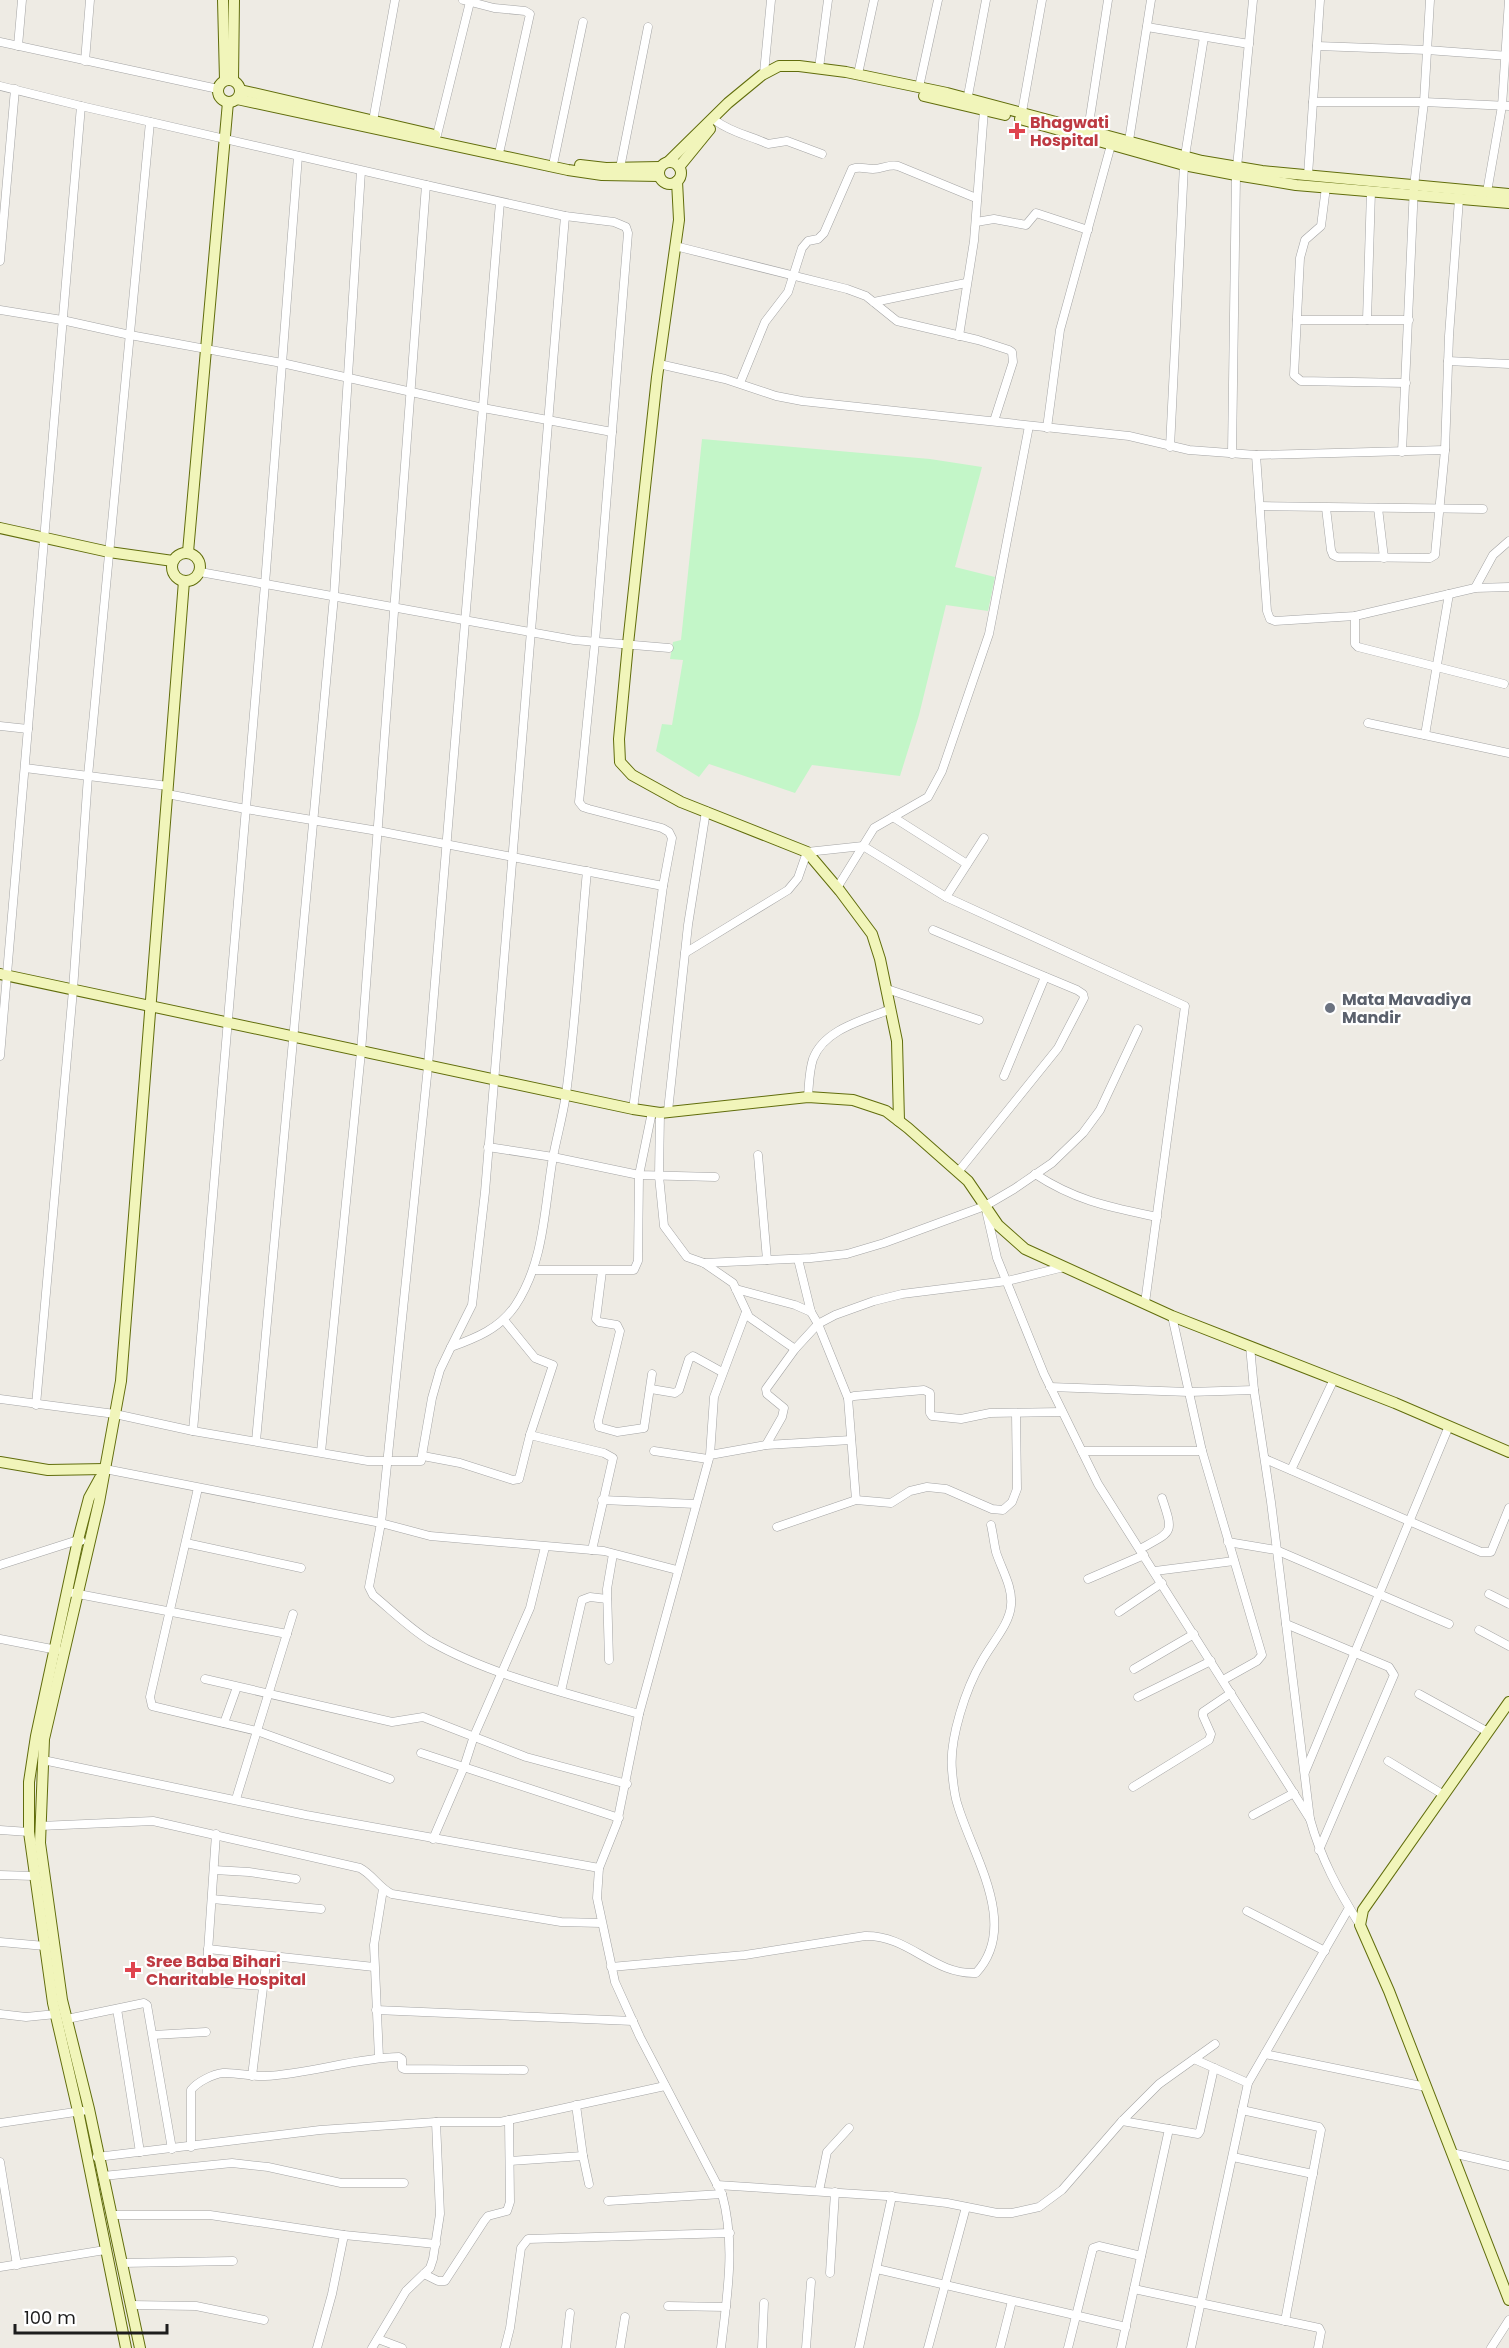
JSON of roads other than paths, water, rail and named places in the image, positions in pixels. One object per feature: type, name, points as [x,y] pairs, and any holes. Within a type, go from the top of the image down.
[{"type":"street","points":[[18,46],[22,0]]},
{"type":"street","points":[[85,61],[90,0]]},
{"type":"street","points":[[223,0],[232,90]]},
{"type":"street","points":[[188,552],[225,140],[232,90],[235,0]]},
{"type":"street","points":[[373,121],[395,0]]},
{"type":"street","points":[[764,73],[771,0]]},
{"type":"street","points":[[819,68],[828,0]]},
{"type":"street","points":[[858,75],[874,0]]},
{"type":"street","points":[[918,87],[938,0]]},
{"type":"street","points":[[966,102],[986,0]]},
{"type":"street","points":[[1022,112],[1042,0]]},
{"type":"street","points":[[1088,130],[1108,0]]},
{"type":"street","points":[[1129,146],[1151,0]]},
{"type":"street","points":[[1232,454],[1237,171],[1253,0]]},
{"type":"street","points":[[1308,175],[1320,0]]},
{"type":"street","points":[[1402,452],[1414,190],[1424,102],[1430,0]]},
{"type":"street","points":[[1487,192],[1506,106],[1509,0]]},
{"type":"street","points":[[437,135],[466,1],[494,8],[525,11],[530,14],[500,149]]},
{"type":"street","points":[[554,160],[583,22]]},
{"type":"street","points":[[620,168],[648,27]]},
{"type":"street","points":[[1147,27],[1249,44]]},
{"type":"street","points":[[1170,447],[1185,161],[1204,37]]},
{"type":"street","points":[[0,42],[218,89]]},
{"type":"street","points":[[1317,46],[1507,56]]},
{"type":"street","points":[[677,181],[666,183],[667,168],[728,103],[764,73],[785,65],[819,68],[918,87],[984,110],[1111,145],[1129,146]]},
{"type":"street","points":[[218,89],[219,85],[568,170],[602,175],[667,168],[716,121],[766,78],[785,71],[857,80],[1022,112],[1185,161],[1326,187],[1371,191],[1414,190],[1509,194]]},
{"type":"street","points":[[0,86],[361,171],[565,216],[614,222],[626,227],[628,233],[595,642],[579,802],[583,807],[669,832],[672,838],[663,886],[633,1109]]},
{"type":"street","points":[[0,261],[15,89]]},
{"type":"street","points":[[218,89],[220,98],[232,90],[571,164],[620,168],[667,168],[680,177],[677,181],[679,212],[659,364],[628,644],[620,762],[632,775],[681,802],[807,852],[837,888],[872,934],[888,989],[897,1041],[899,1121]]},
{"type":"street","points":[[1313,102],[1424,102],[1506,106]]},
{"type":"street","points":[[0,1056],[4,974],[25,768],[81,106]]},
{"type":"street","points":[[959,336],[976,222],[984,110]]},
{"type":"street","points":[[716,121],[724,127],[756,137],[768,144],[788,141],[822,154]]},
{"type":"street","points":[[36,1405],[73,990],[88,776],[150,122]]},
{"type":"street","points":[[1047,428],[1060,330],[1111,145]]},
{"type":"street","points":[[193,1431],[265,584],[298,156]]},
{"type":"street","points":[[740,383],[765,322],[785,298],[802,248],[808,242],[824,234],[851,170],[855,168],[875,169],[887,165],[898,166],[976,198]]},
{"type":"street","points":[[256,1441],[334,596],[361,171]]},
{"type":"street","points":[[1237,171],[1308,175],[1414,190],[1459,199],[1509,203]]},
{"type":"street","points":[[321,1452],[361,1052],[426,185]]},
{"type":"street","points":[[1326,187],[1321,226],[1305,240],[1301,253],[1294,371],[1298,380],[1406,383]]},
{"type":"street","points":[[1367,320],[1371,191]]},
{"type":"street","points":[[1326,508],[1333,555],[1430,558],[1435,555],[1445,450],[1448,361],[1459,199]]},
{"type":"street","points":[[500,202],[428,1066],[381,1523],[369,1587],[373,1595],[429,1640],[502,1672],[639,1714]]},
{"type":"street","points":[[976,222],[993,219],[1026,225],[1036,213],[1088,230]]},
{"type":"street","points":[[0,1399],[115,1414],[193,1431],[368,1461],[418,1463],[422,1461],[432,1398],[440,1370],[472,1305],[488,1147],[565,216]]},
{"type":"street","points":[[675,246],[847,289],[866,296],[897,321],[1012,352],[1013,362],[994,421]]},
{"type":"street","points":[[874,303],[966,283]]},
{"type":"street","points":[[0,310],[282,363],[483,408],[612,432]]},
{"type":"street","points":[[1297,320],[1409,320]]},
{"type":"street","points":[[1448,361],[1509,364]]},
{"type":"street","points":[[659,364],[740,383],[776,396],[802,402],[1129,436],[1170,447],[1232,454],[1445,450]]},
{"type":"street","points":[[837,888],[874,828],[920,803],[933,789],[942,771],[976,678],[994,612],[1029,426]]},
{"type":"street","points":[[1256,455],[1267,611],[1270,619],[1281,621],[1355,616],[1475,588],[1509,587]]},
{"type":"street","points":[[1260,506],[1483,510]]},
{"type":"street","points":[[1378,508],[1384,558]]},
{"type":"street","points":[[0,528],[109,552],[173,561]]},
{"type":"street","points":[[1475,588],[1493,555],[1509,541]]},
{"type":"street","points":[[184,581],[174,574],[173,561],[176,556],[188,552]]},
{"type":"street","points":[[184,581],[196,577],[200,572],[198,559],[188,552]]},
{"type":"street","points":[[200,572],[530,632],[595,642],[669,648]]},
{"type":"street","points":[[134,2348],[105,2250],[87,2159],[83,2110],[44,1884],[40,1826],[44,1739],[60,1650],[73,1593],[90,1543],[121,1381],[184,581]]},
{"type":"street","points":[[1425,735],[1449,594]]},
{"type":"street","points":[[1355,616],[1355,644],[1358,647],[1504,684]]},
{"type":"street","points":[[1368,723],[1509,753]]},
{"type":"street","points":[[0,726],[28,729]]},
{"type":"street","points":[[25,768],[167,790],[246,809],[378,831],[663,886]]},
{"type":"street","points":[[705,812],[660,1112],[659,1176],[664,1226],[666,1232],[687,1257],[704,1263],[727,1277],[753,1321],[795,1349]]},
{"type":"street","points":[[893,818],[967,864]]},
{"type":"street","points":[[946,897],[984,838]]},
{"type":"street","points":[[807,852],[862,846],[946,897],[1185,1006],[1145,1303]]},
{"type":"street","points":[[685,953],[788,890],[798,878],[807,852]]},
{"type":"street","points":[[451,1347],[477,1337],[504,1320],[524,1291],[534,1269],[566,1095],[587,871]]},
{"type":"street","points":[[933,930],[1083,994],[1083,1002],[1058,1048],[958,1172]]},
{"type":"street","points":[[4,974],[633,1109],[660,1112],[808,1097],[853,1100],[886,1112],[899,1121],[968,1181],[998,1225],[1026,1249],[1172,1316],[1334,1379],[1509,1452]]},
{"type":"street","points":[[1004,1076],[1045,977]]},
{"type":"street","points":[[888,989],[979,1020]]},
{"type":"street","points":[[808,1097],[813,1059],[824,1042],[835,1033],[891,1009]]},
{"type":"street","points":[[704,1263],[837,1255],[868,1248],[985,1206],[1052,1163],[1083,1133],[1100,1110],[1138,1029]]},
{"type":"street","points":[[534,1269],[631,1271],[637,1266],[639,1175],[660,1112]]},
{"type":"street","points":[[488,1147],[553,1157],[639,1175],[715,1177]]},
{"type":"street","points":[[758,1155],[767,1260]]},
{"type":"street","points":[[1035,1174],[1058,1189],[1091,1203],[1156,1217]]},
{"type":"street","points":[[985,1206],[997,1258],[1006,1281],[1050,1387],[1098,1484],[1310,1819]]},
{"type":"street","points":[[798,1258],[811,1312],[848,1398],[856,1500]]},
{"type":"street","points":[[766,1445],[782,1417],[784,1408],[766,1394],[766,1389],[795,1349],[818,1324],[849,1309],[902,1294],[1006,1281],[1065,1267]]},
{"type":"street","points":[[602,1271],[596,1319],[599,1322],[617,1325],[620,1331],[598,1421],[599,1427],[617,1432],[628,1428],[644,1428],[652,1374]]},
{"type":"street","points":[[736,1289],[795,1305],[811,1312]]},
{"type":"street","points":[[722,2348],[730,2233],[722,2194],[665,2086],[615,1982],[597,1898],[599,1868],[619,1818],[639,1714],[676,1570],[709,1457],[712,1406],[722,1372],[746,1312]]},
{"type":"street","points":[[1172,1316],[1202,1451],[1262,1655],[1257,1661],[1223,1680]]},
{"type":"street","points":[[423,1456],[460,1462],[516,1480],[521,1475],[530,1435],[553,1365],[535,1358],[504,1320]]},
{"type":"street","points":[[1250,1346],[1310,1819],[1319,1850],[1360,1925],[1389,1991],[1509,2300]]},
{"type":"street","points":[[651,1389],[675,1393],[679,1390],[689,1359],[693,1356],[722,1372]]},
{"type":"street","points":[[1291,1470],[1334,1379]]},
{"type":"street","points":[[1050,1387],[1189,1392],[1254,1390]]},
{"type":"street","points":[[848,1398],[924,1390],[930,1393],[930,1413],[935,1416],[961,1419],[990,1413],[1062,1412]]},
{"type":"street","points":[[777,1527],[856,1500],[891,1503],[910,1491],[927,1487],[936,1487],[992,1509],[1003,1510],[1012,1502],[1017,1489],[1016,1413]]},
{"type":"street","points":[[1304,1773],[1449,1426]]},
{"type":"street","points":[[530,1435],[609,1455],[613,1458],[592,1550]]},
{"type":"street","points":[[654,1451],[709,1457],[766,1445],[851,1440]]},
{"type":"street","points":[[1082,1451],[1202,1451]]},
{"type":"street","points":[[1265,1459],[1486,1553],[1491,1552],[1495,1545],[1509,1508]]},
{"type":"street","points":[[0,1462],[48,1470],[105,1469],[381,1523],[430,1536],[592,1550],[676,1570]]},
{"type":"street","points":[[73,1593],[78,1540],[89,1498],[105,1469]]},
{"type":"street","points":[[198,1488],[150,1702],[157,1708],[257,1731],[390,1779]]},
{"type":"street","points":[[1088,1579],[1142,1552],[1167,1535],[1169,1520],[1162,1498]]},
{"type":"street","points":[[602,1500],[696,1504]]},
{"type":"street","points":[[611,1967],[737,1956],[865,1936],[879,1936],[907,1946],[945,1969],[961,1974],[976,1973],[986,1962],[992,1944],[993,1905],[988,1884],[958,1806],[951,1766],[958,1720],[970,1685],[980,1663],[1006,1620],[1011,1604],[1011,1594],[996,1551],[991,1525]]},
{"type":"street","points":[[0,1565],[78,1540],[90,1543]]},
{"type":"street","points":[[1228,1542],[1276,1550],[1449,1624]]},
{"type":"street","points":[[186,1543],[301,1568]]},
{"type":"street","points":[[433,1839],[464,1767],[474,1736],[530,1608],[545,1547]]},
{"type":"street","points":[[609,1660],[607,1599],[608,1577],[613,1554]]},
{"type":"street","points":[[1155,1571],[1234,1561]]},
{"type":"street","points":[[1119,1612],[1162,1583]]},
{"type":"street","points":[[73,1593],[287,1634]]},
{"type":"street","points":[[1489,1594],[1509,1604]]},
{"type":"street","points":[[561,1691],[582,1600],[607,1599]]},
{"type":"street","points":[[236,1799],[293,1614]]},
{"type":"street","points":[[1286,1624],[1393,1670],[1393,1680],[1319,1850]]},
{"type":"street","points":[[1479,1630],[1509,1646]]},
{"type":"street","points":[[1134,1670],[1194,1634]]},
{"type":"street","points":[[0,1639],[60,1650]]},
{"type":"street","points":[[60,1650],[36,1736],[29,1782],[29,1832],[56,2014],[99,2157],[131,2305],[134,2348]]},
{"type":"street","points":[[1138,1697],[1211,1661]]},
{"type":"street","points":[[205,1679],[392,1722],[423,1717],[526,1757],[627,1784]]},
{"type":"street","points":[[224,1723],[237,1687]]},
{"type":"street","points":[[1133,1786],[1209,1740],[1210,1731],[1203,1712],[1232,1693]]},
{"type":"street","points":[[1419,1694],[1488,1732]]},
{"type":"street","points":[[1360,1925],[1363,1910],[1509,1702]]},
{"type":"street","points":[[421,1753],[619,1818]]},
{"type":"street","points":[[42,1760],[433,1839],[599,1868]]},
{"type":"street","points":[[1388,1761],[1444,1795]]},
{"type":"street","points":[[1253,1815],[1294,1793]]},
{"type":"street","points":[[40,1826],[143,1820],[216,1834],[360,1868],[367,1872],[382,1889],[392,1894],[561,1922],[601,1923]]},
{"type":"street","points":[[0,1830],[29,1832]]},
{"type":"street","points":[[206,1981],[216,1834]]},
{"type":"street","points":[[214,1870],[249,1872],[296,1880]]},
{"type":"street","points":[[0,1875],[34,1876]]},
{"type":"street","points":[[379,2058],[374,1967],[375,1927],[382,1889]]},
{"type":"street","points":[[212,1899],[321,1909]]},
{"type":"street","points":[[1191,2348],[1248,2083],[1349,1908]]},
{"type":"street","points":[[1247,1911],[1325,1951]]},
{"type":"street","points":[[0,1942],[45,1946]]},
{"type":"street","points":[[208,1949],[374,1967]]},
{"type":"street","points":[[252,2076],[267,1956]]},
{"type":"street","points":[[184,1980],[263,1986]]},
{"type":"street","points":[[67,2019],[144,2003],[147,2005],[172,2149]]},
{"type":"street","points":[[117,2009],[140,2152]]},
{"type":"street","points":[[376,2010],[633,2021]]},
{"type":"street","points":[[0,2014],[26,2017],[56,2014]]},
{"type":"street","points":[[153,2035],[206,2032]]},
{"type":"street","points":[[717,2185],[892,2196],[997,2213],[1012,2213],[1039,2207],[1062,2190],[1122,2121],[1159,2084],[1215,2044]]},
{"type":"street","points":[[1265,2054],[1426,2086]]},
{"type":"street","points":[[191,2147],[189,2096],[194,2086],[223,2073],[252,2076],[286,2074],[379,2058],[399,2057],[402,2059],[404,2069],[524,2070]]},
{"type":"street","points":[[1194,2059],[1248,2083]]},
{"type":"street","points":[[1122,2121],[1198,2134],[1214,2068]]},
{"type":"street","points":[[87,2159],[320,2130],[436,2122],[501,2122],[665,2086]]},
{"type":"street","points":[[576,2105],[589,2184]]},
{"type":"street","points":[[0,2123],[83,2110]]},
{"type":"street","points":[[1242,2110],[1318,2127],[1321,2130],[1285,2321]]},
{"type":"street","points":[[424,2274],[438,2281],[445,2281],[488,2216],[507,2211],[510,2202],[509,2120]]},
{"type":"street","points":[[372,2348],[406,2291],[429,2268],[436,2244],[440,2214],[436,2122]]},
{"type":"street","points":[[819,2191],[827,2152],[849,2128]]},
{"type":"street","points":[[1121,2348],[1169,2129]]},
{"type":"street","points":[[1452,2153],[1509,2166]]},
{"type":"street","points":[[510,2161],[583,2156]]},
{"type":"street","points":[[1233,2157],[1313,2174]]},
{"type":"street","points":[[0,2162],[17,2265]]},
{"type":"street","points":[[103,2176],[232,2163],[268,2167],[341,2183],[404,2183]]},
{"type":"street","points":[[830,2273],[835,2192]]},
{"type":"street","points":[[608,2200],[722,2194]]},
{"type":"street","points":[[859,2348],[892,2196]]},
{"type":"street","points":[[928,2348],[943,2285],[966,2207]]},
{"type":"street","points":[[111,2216],[210,2215],[344,2235],[436,2244]]},
{"type":"street","points":[[505,2348],[510,2328],[520,2253],[523,2242],[528,2239],[730,2233]]},
{"type":"street","points":[[317,2348],[332,2294],[344,2235]]},
{"type":"street","points":[[1068,2348],[1093,2248],[1099,2246],[1141,2256]]},
{"type":"street","points":[[0,2267],[105,2250]]},
{"type":"street","points":[[122,2263],[233,2261]]},
{"type":"street","points":[[877,2269],[1126,2326]]},
{"type":"street","points":[[806,2348],[811,2282]]},
{"type":"street","points":[[1134,2289],[1319,2328],[1321,2332],[1318,2348]]},
{"type":"street","points":[[1000,2348],[1012,2301]]},
{"type":"street","points":[[762,2348],[764,2303]]},
{"type":"street","points":[[131,2305],[196,2306],[264,2320]]},
{"type":"street","points":[[668,2306],[726,2307]]},
{"type":"street","points":[[566,2348],[570,2313]]},
{"type":"street","points":[[620,2348],[625,2317]]},
{"type":"street","points":[[1491,2348],[1509,2320]]},
{"type":"street","points":[[378,2339],[402,2348]]},
{"type":"place","name":"Bhagwati Hospital","points":[[1017,131]]},
{"type":"place","name":"Mata Mavadiya Mandir","points":[[1330,1008]]},
{"type":"place","name":"Sree Baba Bihari Charitable Hospital","points":[[133,1970]]}]
